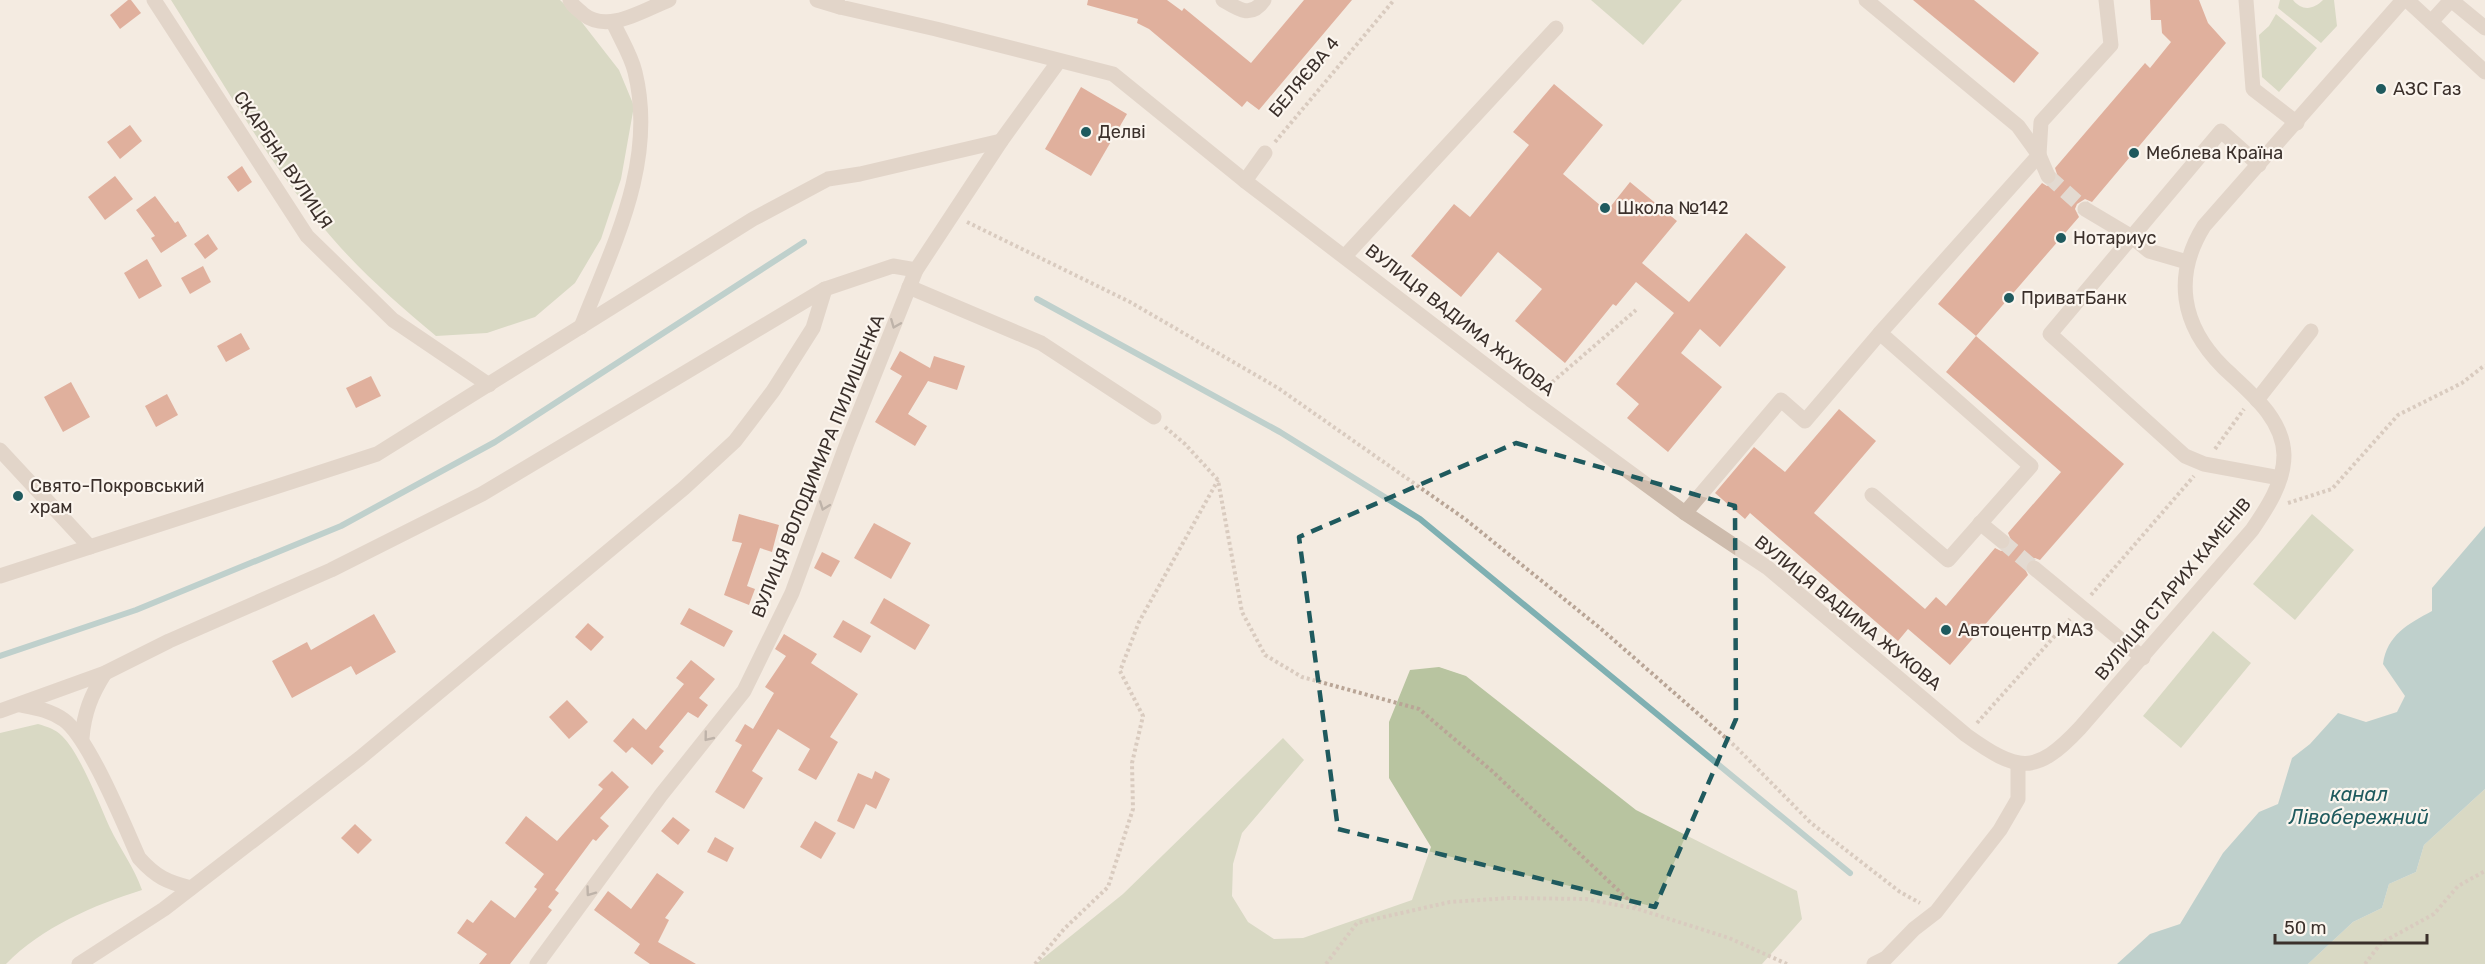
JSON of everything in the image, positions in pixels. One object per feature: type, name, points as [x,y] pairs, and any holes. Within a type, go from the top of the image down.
[{"type":"street","name":"СКАРБНА ВУЛИЦЯ","points":[[154,0],[307,236],[393,320],[489,385]]},
{"type":"street","points":[[570,0],[571,4],[598,23],[613,22],[669,0]]},
{"type":"street","name":"ВУЛИЦЯ ВАДИМА ЖУКОВА","points":[[817,0],[1113,74],[1245,181],[1531,400],[1684,513],[1768,568],[1966,735],[1998,757],[2018,763]]},
{"type":"street","points":[[1223,0],[1234,9],[1248,12],[1264,0]]},
{"type":"street","points":[[1866,0],[2018,126],[2039,155],[2048,176]]},
{"type":"street","points":[[1684,513],[1781,400],[1805,421],[1880,333],[2039,155],[2041,122],[2111,45],[2106,0]]},
{"type":"street","points":[[2246,0],[2253,88],[2297,123]]},
{"type":"street","points":[[2405,0],[2485,72]]},
{"type":"street","name":"ВУЛИЦЯ СТАРИХ КАМЕНІВ","points":[[2018,763],[2033,764],[2047,759],[2059,750],[2143,658],[2252,530],[2265,511],[2280,478],[2284,456],[2282,442],[2276,425],[2255,398],[2220,364],[2194,327],[2187,308],[2184,283],[2187,262],[2193,244],[2204,226],[2405,0]]},
{"type":"street","points":[[2431,22],[2451,0],[2485,28]]},
{"type":"street","points":[[581,327],[628,206],[639,162],[643,114],[635,69],[613,22]]},
{"type":"street","points":[[1345,256],[1556,28]]},
{"type":"street","name":"ВУЛИЦЯ ВОЛОДИМИРА ПИЛИШЕНКА","points":[[537,964],[661,795],[744,691],[792,593],[847,442],[916,270],[1001,141],[1059,61]]},
{"type":"street","points":[[2259,165],[2221,131],[2050,334],[2186,456],[2204,464],[2280,478]]},
{"type":"street","points":[[0,576],[377,454],[753,219],[828,179],[860,174],[1001,141]]},
{"type":"street","points":[[1245,181],[1265,153]]},
{"type":"street","points":[[2085,209],[2132,237],[2149,251],[2187,262]]},
{"type":"street","points":[[0,711],[105,673],[169,641],[331,570],[482,494],[825,289],[893,267],[916,270]]},
{"type":"street","points":[[909,287],[1041,343],[1154,417]]},
{"type":"street","points":[[79,964],[164,909],[360,758],[684,488],[735,441],[773,391],[813,328],[825,289]]},
{"type":"street","points":[[2255,398],[2311,331]]},
{"type":"street","points":[[1872,495],[1948,560],[2031,466],[1880,333]]},
{"type":"street","points":[[0,450],[90,547]]},
{"type":"street","points":[[1980,523],[2002,541]]},
{"type":"street","points":[[2034,568],[2143,658]]},
{"type":"street","points":[[82,738],[84,715],[92,693],[105,673]]},
{"type":"street","points":[[17,705],[42,709],[64,720],[82,738],[139,858],[153,873],[171,884],[191,888]]},
{"type":"street","points":[[1874,964],[1886,958],[1914,929],[1936,912],[2000,830],[2018,799],[2018,763]]},
{"type":"path","name":"БЕЛЯЄВА 4","points":[[1265,153],[1394,0]]},
{"type":"path","points":[[952,215],[1130,302],[1278,388],[1466,519],[1600,628],[1726,738],[1811,823],[1900,892],[1936,912]]},
{"type":"path","points":[[1531,400],[1636,310]]},
{"type":"path","points":[[2265,511],[2332,489],[2398,415],[2462,383],[2485,365]]},
{"type":"path","points":[[1966,735],[2204,464],[2255,398]]},
{"type":"path","points":[[1154,417],[1185,444],[1218,480],[1242,612],[1265,655],[1302,677],[1419,709],[1492,771],[1638,909]]},
{"type":"path","points":[[1035,964],[1064,929],[1108,887],[1133,809],[1132,763],[1143,716],[1120,671],[1139,622],[1218,480]]},
{"type":"path","points":[[2366,964],[2381,943],[2434,914],[2458,886],[2485,871]]},
{"type":"path","points":[[1326,964],[1357,923],[1450,902],[1509,898],[1586,899],[1638,909],[1729,938],[1787,964]]},
{"type":"highlighted area","points":[[1516,443],[1735,506],[1736,719],[1655,907],[1338,829],[1299,537]]},
{"type":"green space","points":[[171,0],[560,0],[577,16],[619,70],[634,106],[621,179],[601,239],[575,283],[535,317],[487,333],[436,336],[374,282],[318,221],[259,141]]},
{"type":"green space","points":[[1591,0],[1682,0],[1643,45]]},
{"type":"green space","points":[[2280,0],[2293,0],[2296,4],[2308,8],[2323,0],[2334,0],[2337,26],[2321,43],[2278,8]]},
{"type":"green space","points":[[2276,14],[2317,48],[2279,92],[2262,77],[2259,35],[2269,26]]},
{"type":"green space","points":[[2312,514],[2354,550],[2295,620],[2253,584]]},
{"type":"green space","points":[[2213,631],[2251,663],[2181,748],[2143,716]]},
{"type":"green space","points":[[1439,667],[1466,676],[1636,810],[1797,891],[1802,919],[1762,964],[1036,964],[1123,894],[1283,738],[1304,760],[1242,833],[1233,864],[1232,896],[1248,922],[1274,939],[1303,938],[1412,900],[1431,847],[1389,778],[1389,722],[1410,670]]},
{"type":"green space","points":[[38,724],[51,728],[59,734],[76,754],[142,890],[87,910],[52,928],[6,964],[0,964],[0,733]]},
{"type":"green space","points":[[2485,789],[2485,964],[2308,964],[2353,922],[2382,908],[2389,884],[2416,872],[2424,845]]},
{"type":"water","name":"канал Лівобережний","points":[[2485,526],[2485,789],[2424,845],[2416,872],[2389,884],[2382,908],[2353,922],[2308,964],[2117,964],[2150,934],[2180,924],[2223,853],[2259,812],[2278,804],[2292,758],[2310,744],[2338,713],[2366,722],[2397,712],[2405,696],[2383,664],[2389,645],[2407,626],[2432,611],[2432,588]]},
{"type":"building","points":[[131,0],[141,13],[120,29],[110,15]]},
{"type":"building","points":[[1088,0],[1167,0],[1182,11],[1184,8],[1251,63],[1304,0],[1352,0],[1259,110],[1247,101],[1242,107],[1149,29],[1137,23],[1138,19],[1087,5]]},
{"type":"building","points":[[1913,0],[1974,0],[2039,53],[2014,83]]},
{"type":"building","points":[[2150,0],[2199,0],[2208,23],[2226,43],[2092,202],[2085,199],[2077,204],[2075,209],[2079,217],[1976,336],[1938,304],[2042,183],[2047,186],[2055,182],[2058,177],[2055,168],[2145,63],[2150,68],[2171,42],[2162,33],[2161,20],[2151,20]]},
{"type":"building","points":[[1554,84],[1603,125],[1563,174],[1607,211],[1630,182],[1677,221],[1642,263],[1689,302],[1746,233],[1786,267],[1720,347],[1700,329],[1681,353],[1722,387],[1668,452],[1627,418],[1639,404],[1616,384],[1674,313],[1636,282],[1616,306],[1613,304],[1565,363],[1515,321],[1542,289],[1498,252],[1461,297],[1411,256],[1454,204],[1470,217],[1529,145],[1513,132]]},
{"type":"building","name":"Делві","points":[[1081,87],[1127,114],[1091,176],[1045,149]]},
{"type":"building","points":[[130,125],[142,141],[120,159],[107,142]]},
{"type":"building","points":[[242,166],[252,182],[238,192],[227,177]]},
{"type":"building","points":[[115,176],[133,199],[105,220],[88,197]]},
{"type":"building","points":[[155,196],[175,223],[178,221],[187,236],[161,253],[151,238],[155,236],[136,210]]},
{"type":"building","points":[[208,234],[218,249],[205,259],[194,244]]},
{"type":"building","points":[[147,259],[162,286],[139,299],[124,273]]},
{"type":"building","points":[[203,266],[211,282],[190,294],[181,278]]},
{"type":"building","points":[[241,333],[250,349],[226,362],[217,346]]},
{"type":"building","points":[[1976,336],[2124,464],[2040,560],[2035,558],[2027,561],[2024,567],[2028,575],[1950,665],[1908,629],[1898,641],[1750,513],[1745,519],[1715,493],[1754,447],[1785,472],[1839,409],[1876,441],[1814,513],[1925,609],[1936,597],[1946,606],[1995,548],[2001,551],[2009,548],[2012,542],[2008,533],[2061,472],[1946,372]]},
{"type":"building","points":[[900,351],[930,368],[934,356],[965,366],[957,390],[928,381],[908,414],[927,426],[915,446],[875,422],[902,376],[890,369]]},
{"type":"building","points":[[371,376],[381,396],[356,408],[346,388]]},
{"type":"building","points":[[71,382],[90,417],[63,432],[44,397]]},
{"type":"building","points":[[167,394],[178,415],[156,427],[145,406]]},
{"type":"building","points":[[739,514],[779,525],[772,552],[760,548],[747,586],[755,589],[749,605],[724,595],[742,543],[732,541]]},
{"type":"building","points":[[874,523],[911,543],[891,579],[854,558]]},
{"type":"building","points":[[822,552],[840,561],[831,577],[814,568]]},
{"type":"building","points":[[884,598],[930,625],[915,650],[870,623]]},
{"type":"building","points":[[689,608],[733,631],[724,647],[680,624]]},
{"type":"building","points":[[374,614],[396,652],[356,675],[351,666],[292,698],[272,661],[307,642],[311,650]]},
{"type":"building","points":[[843,620],[871,636],[861,653],[833,637]]},
{"type":"building","points":[[588,623],[604,637],[591,651],[575,637]]},
{"type":"building","points":[[784,634],[817,654],[811,663],[858,694],[830,737],[838,742],[816,780],[798,770],[810,749],[778,729],[752,771],[763,778],[744,809],[715,792],[742,745],[735,741],[745,724],[753,729],[774,693],[765,687],[786,656],[775,649]]},
{"type":"building","points":[[691,660],[715,679],[699,698],[708,705],[698,718],[688,712],[659,747],[664,751],[652,765],[632,747],[626,753],[613,741],[633,718],[646,730],[684,684],[676,678]]},
{"type":"building","points":[[567,700],[588,722],[569,739],[549,717]]},
{"type":"building","points":[[612,771],[629,787],[600,818],[609,826],[596,841],[593,839],[555,890],[559,893],[548,907],[552,910],[510,964],[479,964],[487,954],[457,933],[467,919],[473,923],[491,900],[515,918],[537,889],[534,887],[544,874],[505,843],[526,816],[557,841],[603,789],[598,785]]},
{"type":"building","points":[[875,771],[890,779],[876,809],[866,804],[854,829],[837,821],[858,773],[872,779]]},
{"type":"building","points":[[673,817],[690,830],[678,845],[661,831]]},
{"type":"building","points":[[815,821],[836,833],[821,859],[800,847]]},
{"type":"building","points":[[355,824],[372,840],[358,854],[341,838]]},
{"type":"building","points":[[715,837],[734,848],[727,862],[707,852]]},
{"type":"building","points":[[657,873],[684,892],[665,918],[669,920],[658,942],[696,964],[650,964],[634,953],[640,944],[594,910],[608,891],[631,909]]},
{"type":"waterway","points":[[0,656],[136,610],[341,526],[495,442],[804,242]]},
{"type":"waterway","points":[[1037,299],[1280,432],[1420,519],[1850,873]]},
{"type":"tunnel","points":[[2048,176],[2085,209]]},
{"type":"tunnel","points":[[2002,541],[2034,568]]},
{"type":"place","name":"АЗС Газ","points":[[2381,89]]},
{"type":"place","name":"Делві","points":[[1086,132]]},
{"type":"place","name":"Меблева Країна","points":[[2134,153]]},
{"type":"place","name":"Школа №142","points":[[1605,208]]},
{"type":"place","name":"Нотариус","points":[[2061,238]]},
{"type":"place","name":"ПриватБанк","points":[[2009,298]]},
{"type":"place","name":"Свято-Покровський храм","points":[[18,496]]},
{"type":"place","name":"Автоцентр МАЗ","points":[[1946,630]]}]
